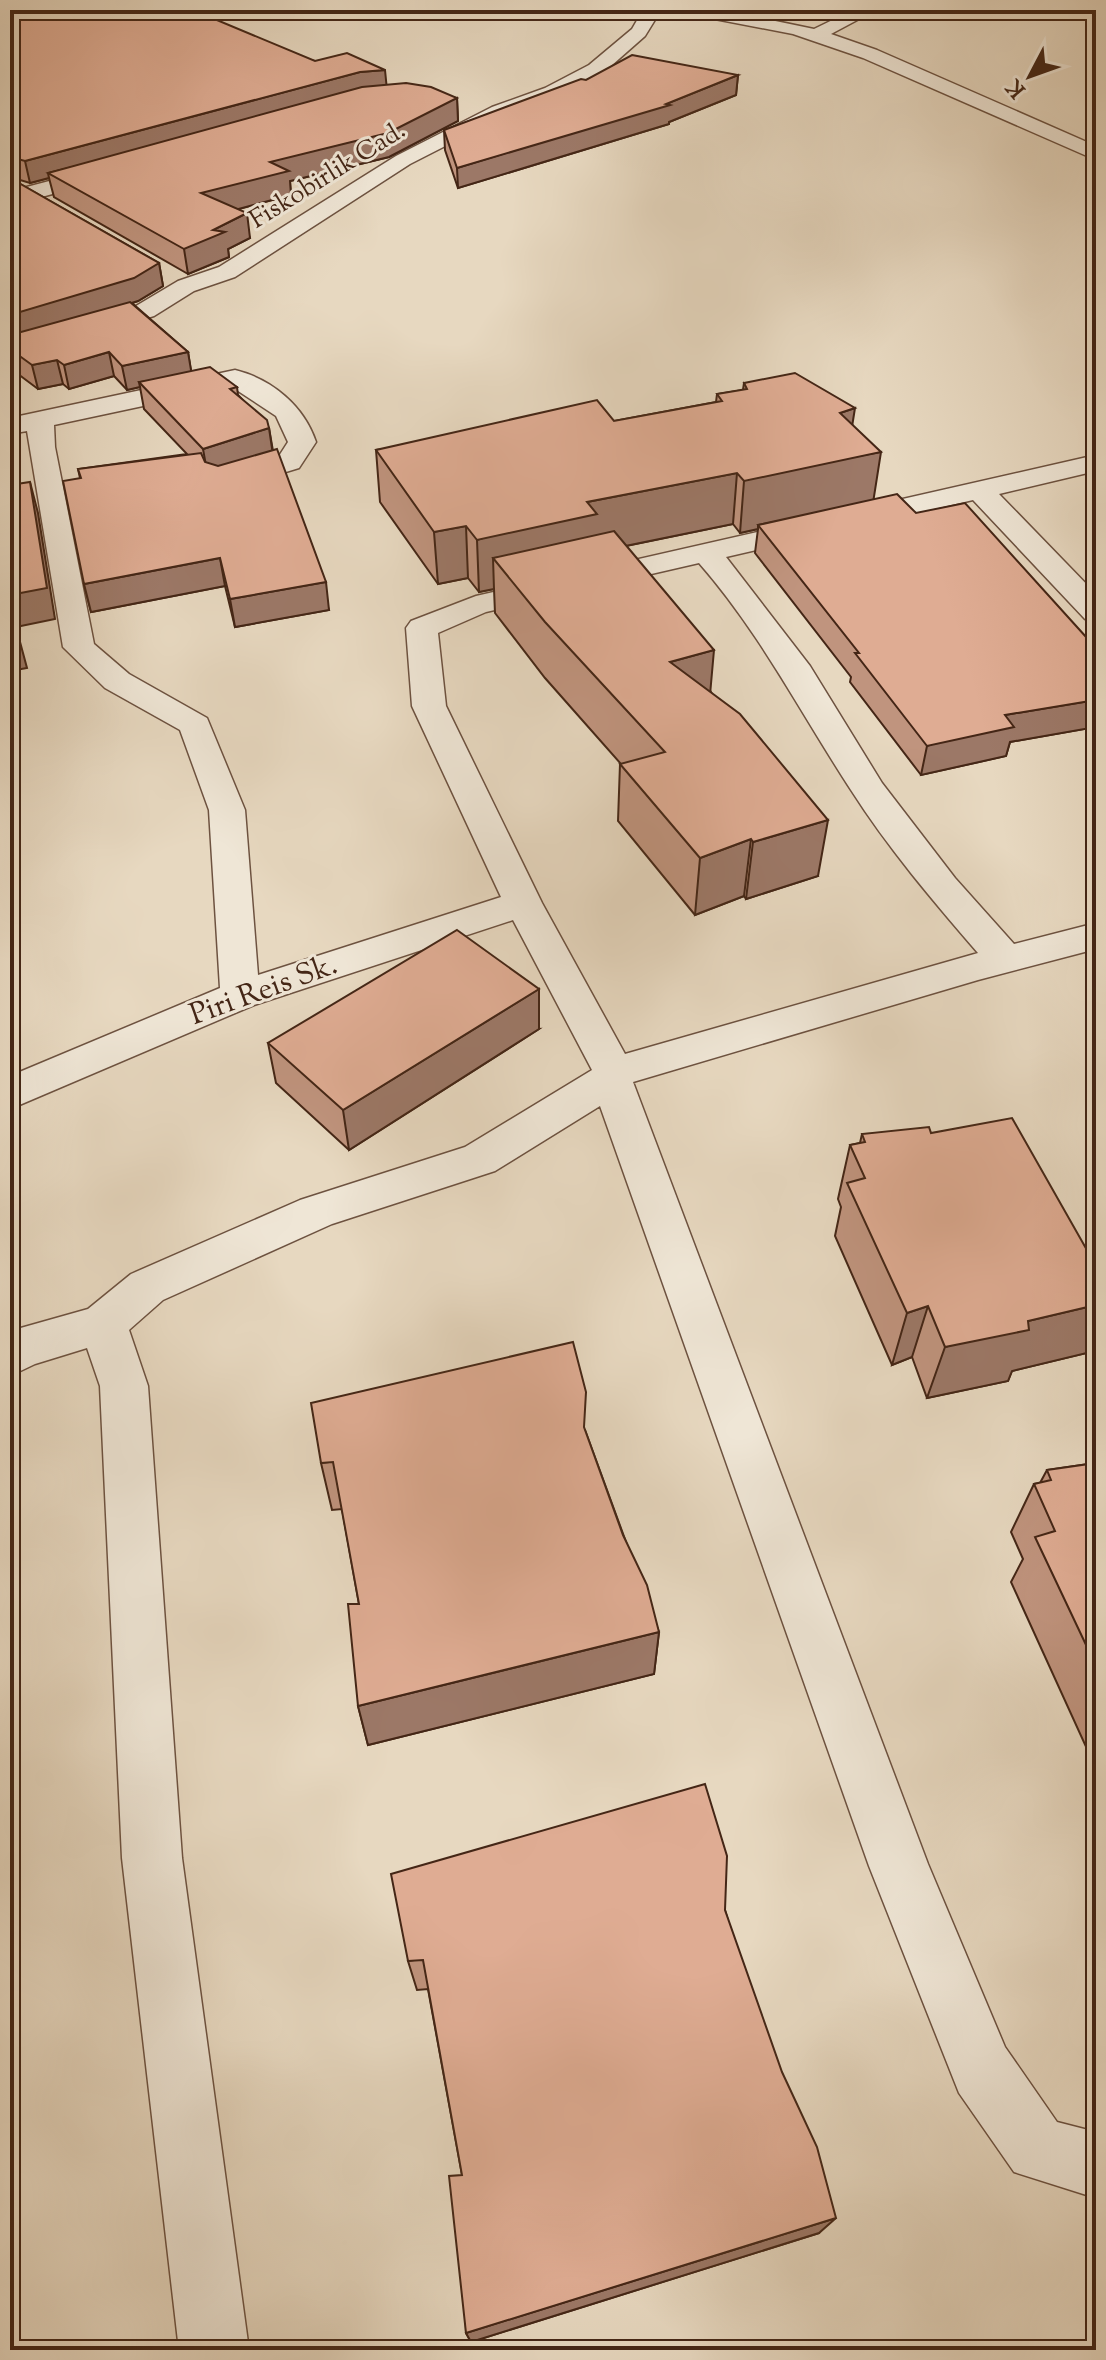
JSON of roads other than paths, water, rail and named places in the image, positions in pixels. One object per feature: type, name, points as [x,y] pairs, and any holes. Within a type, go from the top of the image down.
[{"type":"street","name":"Fiskobirlik Cad.","points":[[10,351],[145,311],[186,286],[227,272],[403,160],[499,111],[552,92],[596,69],[639,32],[652,10]]},
{"type":"street","points":[[694,10],[815,35],[938,82],[1096,154]]},
{"type":"street","points":[[815,35],[867,10]]},
{"type":"street","points":[[459,103],[499,111]]},
{"type":"street","points":[[19,189],[128,166]]},
{"type":"street","points":[[19,189],[54,209]]},
{"type":"street","points":[[159,271],[186,286]]},
{"type":"street","points":[[222,482],[289,462],[302,442],[296,419],[235,378],[25,423],[41,447],[79,647],[117,681],[195,725],[227,810],[240,995]]},
{"type":"street","points":[[1096,463],[476,605],[422,628],[429,706],[523,903],[612,1075],[893,1851],[982,2070],[1037,2149],[1096,2165]]},
{"type":"street","points":[[980,490],[1096,612]]},
{"type":"street","points":[[706,552],[741,592],[794,666],[867,788],[942,887],[1005,959]]},
{"type":"street","name":"Piri Reis Sk.","points":[[10,1093],[240,995],[523,903]]},
{"type":"street","points":[[10,1356],[20,1348],[103,1324],[147,1287],[316,1212],[480,1159],[612,1075],[1005,959],[1096,936]]},
{"type":"street","points":[[103,1324],[124,1386],[152,1858],[214,2350]]}]
